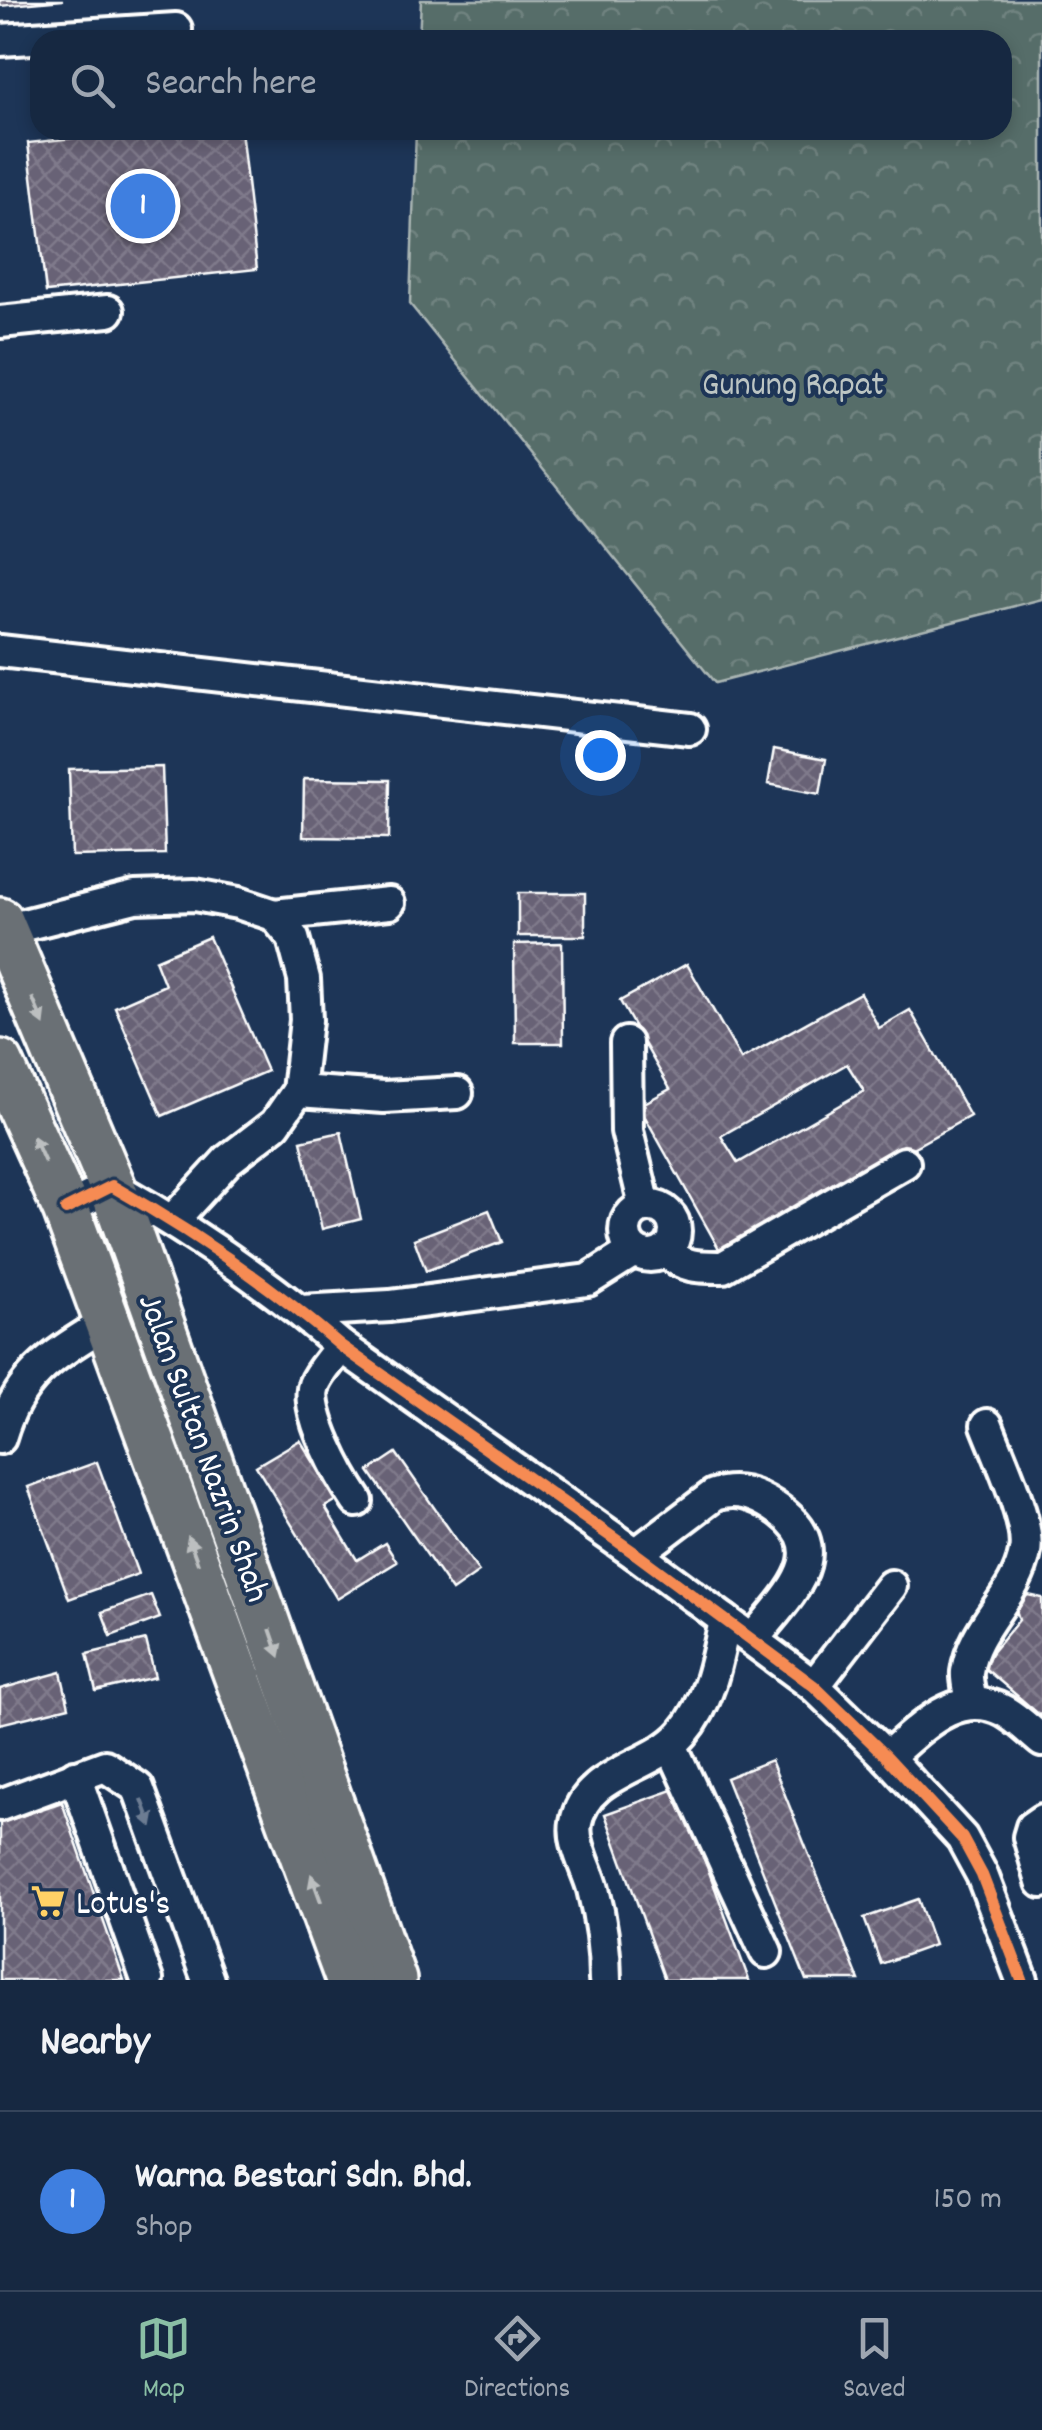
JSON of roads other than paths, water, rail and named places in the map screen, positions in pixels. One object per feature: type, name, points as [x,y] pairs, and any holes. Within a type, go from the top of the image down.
[{"type":"highway","name":"Jalan Sultan Nazrin Shah","points":[[2,926],[112,1186],[393,1980]]},
{"type":"highway","name":"Jalan Sultan Nazrin Shah","points":[[0,1063],[66,1209],[349,1980]]},
{"type":"street","points":[[147,30],[176,28]]},
{"type":"street","points":[[0,40],[30,38]]},
{"type":"street","points":[[0,322],[108,311]]},
{"type":"street","points":[[0,651],[690,729]]},
{"type":"street","points":[[2,926],[135,897],[195,895],[274,915],[389,902]]},
{"type":"street","points":[[173,1220],[228,1160],[276,1124],[298,1091],[306,1020],[304,979],[293,938],[274,915]]},
{"type":"street","points":[[626,1044],[627,1131],[645,1206]]},
{"type":"street","points":[[298,1091],[384,1097],[457,1093]]},
{"type":"street","points":[[666,1252],[689,1267],[724,1267],[904,1163]]},
{"type":"street","points":[[66,1209],[112,1186],[173,1220],[300,1311],[341,1346],[636,1554],[814,1686],[962,1838],[982,1874],[1022,1980]]},
{"type":"street","points":[[645,1206],[657,1207],[674,1220],[676,1232],[666,1252],[645,1256],[627,1242],[625,1231],[635,1211],[645,1206]]},
{"type":"street","points":[[300,1311],[390,1306],[588,1280],[634,1251]]},
{"type":"street","points":[[0,1438],[9,1408],[41,1368],[65,1347],[107,1322]]},
{"type":"street","points":[[341,1346],[314,1385],[313,1399],[338,1474],[357,1501]]},
{"type":"street","points":[[971,1702],[967,1674],[974,1645],[1016,1581],[1026,1548],[1018,1506],[987,1425]]},
{"type":"street","points":[[636,1554],[714,1495],[726,1491],[751,1494],[777,1509],[802,1532],[808,1552],[798,1583],[753,1639]]},
{"type":"street","points":[[814,1686],[891,1586]]},
{"type":"street","points":[[605,1980],[605,1942],[574,1830],[579,1808],[598,1785],[671,1745],[684,1732],[708,1691],[725,1620]]},
{"type":"street","points":[[887,1757],[938,1714],[971,1702],[1003,1711],[1042,1740]]},
{"type":"street","points":[[671,1745],[766,1952]]},
{"type":"street","points":[[0,1805],[106,1766],[138,1788],[208,1980]]},
{"type":"street","points":[[75,1776],[147,1980]]},
{"type":"street","points":[[1042,1820],[1032,1826],[1029,1837],[1042,1882]]},
{"type":"place","name":"Warna Bestari Sdn. Bhd.","points":[[143,206]]},
{"type":"place","name":"Lotus's","points":[[48,1901]]},
{"type":"park label","name":"Gunung Rapat","points":[[793,382]]}]
